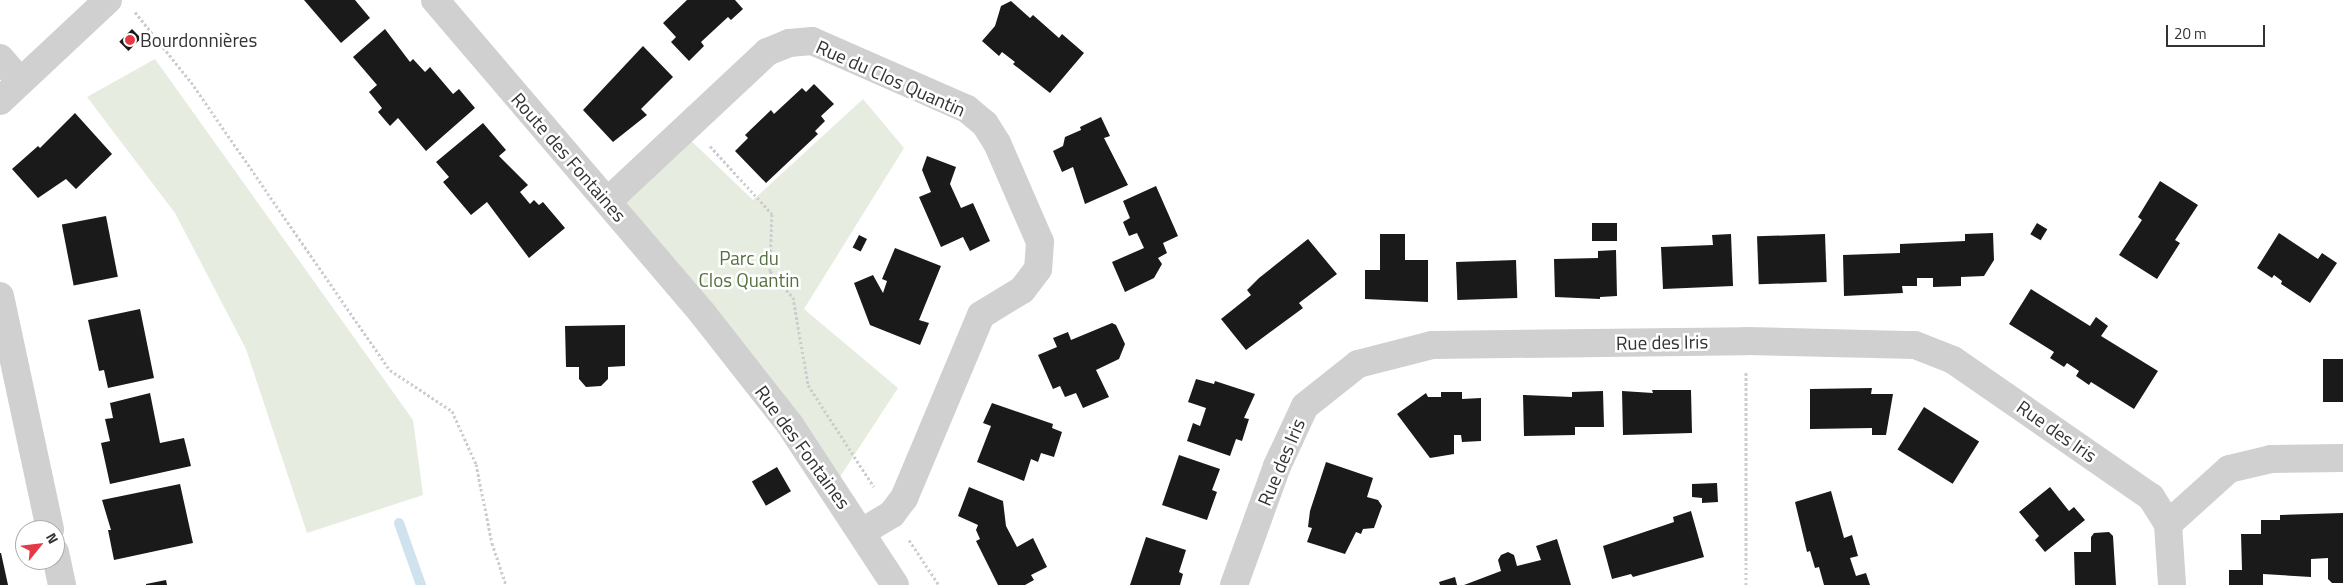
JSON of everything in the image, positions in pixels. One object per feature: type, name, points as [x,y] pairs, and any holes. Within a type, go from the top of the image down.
[{"type":"street","name":"Route des Fontaines","points":[[435,0],[703,314]]},
{"type":"street","points":[[0,101],[20,81],[120,4]]},
{"type":"street","name":"Rue du Clos Quantin","points":[[608,201],[767,52],[789,43],[812,41],[966,109],[985,124],[997,143],[1040,242],[1038,269],[1022,290],[981,314],[904,498],[892,514],[862,532]]},
{"type":"street","points":[[0,58],[20,81]]},
{"type":"street","points":[[0,296],[48,520]]},
{"type":"street","name":"Rue des Fontaines","points":[[703,314],[790,425],[895,585]]},
{"type":"street","name":"Rue des Iris","points":[[1234,585],[1277,466],[1305,406],[1358,364],[1432,345],[1746,341],[1915,345],[1953,360],[2151,497],[2168,524]]},
{"type":"street","points":[[2172,585],[2168,524],[2229,469],[2272,459],[2343,458]]},
{"type":"street","points":[[59,570],[62,585]]},
{"type":"path","points":[[120,4],[191,82],[390,370],[452,411],[476,464],[492,543],[506,585]]},
{"type":"path","points":[[705,141],[772,214],[770,271],[793,297],[808,385],[939,585]]},
{"type":"path","points":[[1746,341],[1746,585]]},
{"type":"green space","points":[[155,59],[413,420],[423,495],[307,533],[246,349],[175,213],[87,97]]},
{"type":"green space","name":"Parc du Clos Quantin","points":[[863,99],[904,148],[804,309],[898,388],[834,486],[608,201],[682,132],[753,200]]},
{"type":"building","points":[[304,0],[355,0],[370,18],[341,43]]},
{"type":"building","points":[[687,0],[735,0],[743,9],[731,20],[728,17],[701,42],[704,46],[689,61],[671,42],[676,37],[663,23]]},
{"type":"building","points":[[1011,1],[1030,18],[1033,15],[1059,38],[1062,34],[1084,53],[1050,93],[1013,64],[1015,62],[1002,52],[999,56],[982,41],[995,26],[1001,6]]},
{"type":"building","name":"Bourdonnières","points":[[132,29],[141,38],[128,51],[119,42]]},
{"type":"building","points":[[385,29],[410,62],[413,59],[425,72],[430,67],[453,94],[459,89],[475,108],[426,151],[398,118],[390,126],[378,112],[382,108],[369,92],[377,85],[353,57]]},
{"type":"building","points":[[643,46],[673,77],[641,109],[647,115],[613,142],[583,110]]},
{"type":"building","points":[[814,84],[834,104],[821,116],[825,121],[815,131],[818,134],[766,183],[735,151],[748,138],[745,135],[771,110],[774,114],[802,88],[806,92]]},
{"type":"building","points":[[75,113],[112,154],[76,189],[66,179],[38,198],[12,169],[38,146],[40,148]]},
{"type":"building","points":[[1101,117],[1110,136],[1104,138],[1128,185],[1085,204],[1073,167],[1062,172],[1053,151],[1063,146],[1065,137],[1081,130],[1080,127]]},
{"type":"building","points":[[483,123],[506,150],[499,156],[528,185],[520,192],[530,204],[534,200],[539,205],[543,202],[565,228],[529,258],[487,202],[471,215],[443,182],[449,177],[436,162]]},
{"type":"building","points":[[927,156],[956,167],[950,184],[961,208],[973,203],[990,241],[970,251],[963,237],[941,247],[919,197],[931,192],[922,170]]},
{"type":"building","points":[[2160,181],[2198,205],[2175,240],[2180,243],[2157,279],[2119,255],[2142,220],[2138,217]]},
{"type":"building","points":[[1156,186],[1178,236],[1163,243],[1167,253],[1158,258],[1162,264],[1154,278],[1125,292],[1112,262],[1144,248],[1137,233],[1129,236],[1123,222],[1130,218],[1123,201]]},
{"type":"building","points":[[106,216],[118,277],[74,285],[62,225]]},
{"type":"building","points":[[1592,223],[1617,223],[1617,241],[1592,241]]},
{"type":"building","points":[[2037,223],[2047,229],[2041,240],[2030,234]]},
{"type":"building","points":[[1993,233],[1994,260],[1984,276],[1961,277],[1961,286],[1933,287],[1933,278],[1917,278],[1917,286],[1902,286],[1903,293],[1844,296],[1843,255],[1900,253],[1900,244],[1965,241],[1965,234]]},
{"type":"building","points":[[2279,233],[2318,259],[2322,253],[2337,263],[2310,303],[2281,284],[2282,281],[2274,275],[2272,278],[2257,268]]},
{"type":"building","points":[[1380,234],[1405,234],[1405,260],[1428,260],[1428,302],[1365,299],[1365,270],[1380,270]]},
{"type":"building","points":[[1731,234],[1733,286],[1663,289],[1661,247],[1713,245],[1712,235]]},
{"type":"building","points":[[1825,234],[1827,282],[1759,284],[1757,236]]},
{"type":"building","points":[[859,235],[867,239],[861,252],[853,247]]},
{"type":"building","points":[[1308,239],[1337,274],[1299,303],[1303,308],[1246,350],[1221,319],[1251,295],[1247,290],[1259,278]]},
{"type":"building","points":[[895,248],[941,266],[919,320],[929,323],[920,345],[870,325],[854,283],[873,275],[883,293],[887,281],[882,279]]},
{"type":"building","points":[[1616,250],[1617,296],[1600,297],[1600,299],[1555,297],[1554,259],[1598,258],[1598,251]]},
{"type":"building","points":[[1516,260],[1517,298],[1457,300],[1456,262]]},
{"type":"building","points":[[2031,289],[2090,326],[2096,317],[2108,326],[2101,336],[2158,371],[2134,409],[2091,382],[2089,385],[2076,376],[2079,371],[2067,363],[2064,367],[2050,358],[2054,352],[2009,324]]},
{"type":"building","points":[[140,309],[154,378],[108,388],[104,370],[99,371],[88,320]]},
{"type":"building","points":[[1112,323],[1116,325],[1125,344],[1119,359],[1096,370],[1109,397],[1083,408],[1076,393],[1065,397],[1060,386],[1053,389],[1038,355],[1057,347],[1053,338],[1068,332],[1071,340]]},
{"type":"building","points":[[625,325],[625,366],[608,367],[608,379],[601,386],[586,387],[579,379],[579,367],[566,367],[565,326]]},
{"type":"building","points":[[2323,359],[2343,359],[2343,402],[2323,402]]},
{"type":"building","points":[[1196,379],[1214,384],[1215,381],[1255,394],[1244,418],[1249,419],[1242,441],[1236,439],[1230,456],[1187,441],[1193,423],[1200,426],[1206,408],[1188,402]]},
{"type":"building","points":[[1872,388],[1871,394],[1893,394],[1886,435],[1872,435],[1872,428],[1810,429],[1810,389]]},
{"type":"building","points":[[1652,390],[1691,390],[1692,433],[1623,435],[1622,391],[1653,393]]},
{"type":"building","points":[[1603,391],[1604,427],[1575,427],[1575,435],[1524,436],[1523,395],[1572,397],[1572,392]]},
{"type":"building","points":[[1441,392],[1462,392],[1462,399],[1481,398],[1481,441],[1462,442],[1461,435],[1454,435],[1454,454],[1430,458],[1397,414],[1426,393],[1428,397],[1441,397]]},
{"type":"building","points":[[150,393],[160,443],[184,438],[191,466],[110,484],[101,443],[110,441],[105,419],[113,418],[110,403]]},
{"type":"building","points":[[992,403],[1053,424],[1052,428],[1062,432],[1054,457],[1041,453],[1038,462],[1031,459],[1024,481],[977,462],[991,426],[983,423]]},
{"type":"building","points":[[1924,407],[1979,441],[1953,484],[1898,449]]},
{"type":"building","points":[[1179,455],[1220,469],[1212,490],[1217,492],[1207,520],[1162,505]]},
{"type":"building","points":[[1326,462],[1373,478],[1367,497],[1378,500],[1382,506],[1374,528],[1363,529],[1361,534],[1356,532],[1345,554],[1307,542],[1312,528],[1308,527],[1310,511]]},
{"type":"building","points":[[777,467],[791,491],[766,506],[752,481]]},
{"type":"building","points":[[1717,483],[1718,502],[1702,503],[1702,498],[1692,497],[1692,484]]},
{"type":"building","points":[[180,484],[193,543],[114,560],[108,530],[111,530],[102,500]]},
{"type":"building","points":[[969,487],[1003,501],[1006,526],[1017,547],[1033,538],[1047,567],[1031,575],[1034,580],[1025,585],[998,585],[976,541],[980,539],[976,530],[978,525],[958,516]]},
{"type":"building","points":[[2050,487],[2069,511],[2074,507],[2085,520],[2045,552],[2035,540],[2039,536],[2019,512]]},
{"type":"building","points":[[1831,491],[1844,538],[1852,535],[1858,556],[1850,558],[1856,576],[1866,573],[1870,585],[1824,585],[1819,567],[1815,568],[1810,551],[1807,552],[1795,502]]},
{"type":"building","points":[[1691,511],[1704,557],[1633,577],[1631,574],[1612,579],[1603,546],[1674,522],[1673,517]]},
{"type":"building","points":[[2343,513],[2343,583],[2332,583],[2328,579],[2328,558],[2311,559],[2311,577],[2263,574],[2263,585],[2229,585],[2229,570],[2242,570],[2241,534],[2261,534],[2261,520],[2280,520],[2280,515]]},
{"type":"building","points":[[2109,532],[2113,536],[2116,585],[2075,585],[2074,552],[2091,552],[2091,537],[2094,533]]},
{"type":"building","points":[[1146,537],[1186,550],[1179,572],[1183,574],[1180,585],[1130,585]]},
{"type":"building","points":[[1557,539],[1571,585],[1464,585],[1501,571],[1498,560],[1501,555],[1508,552],[1514,555],[1517,566],[1541,560],[1536,546]]},
{"type":"building","points":[[1,553],[8,585],[0,585]]},
{"type":"building","points":[[1455,577],[1457,585],[1440,585],[1439,582]]},
{"type":"building","points":[[166,580],[167,585],[146,585],[146,584]]},
{"type":"waterway","points":[[399,523],[421,585]]},
{"type":"place","name":"Bourdonnières","points":[[130,40]]}]
